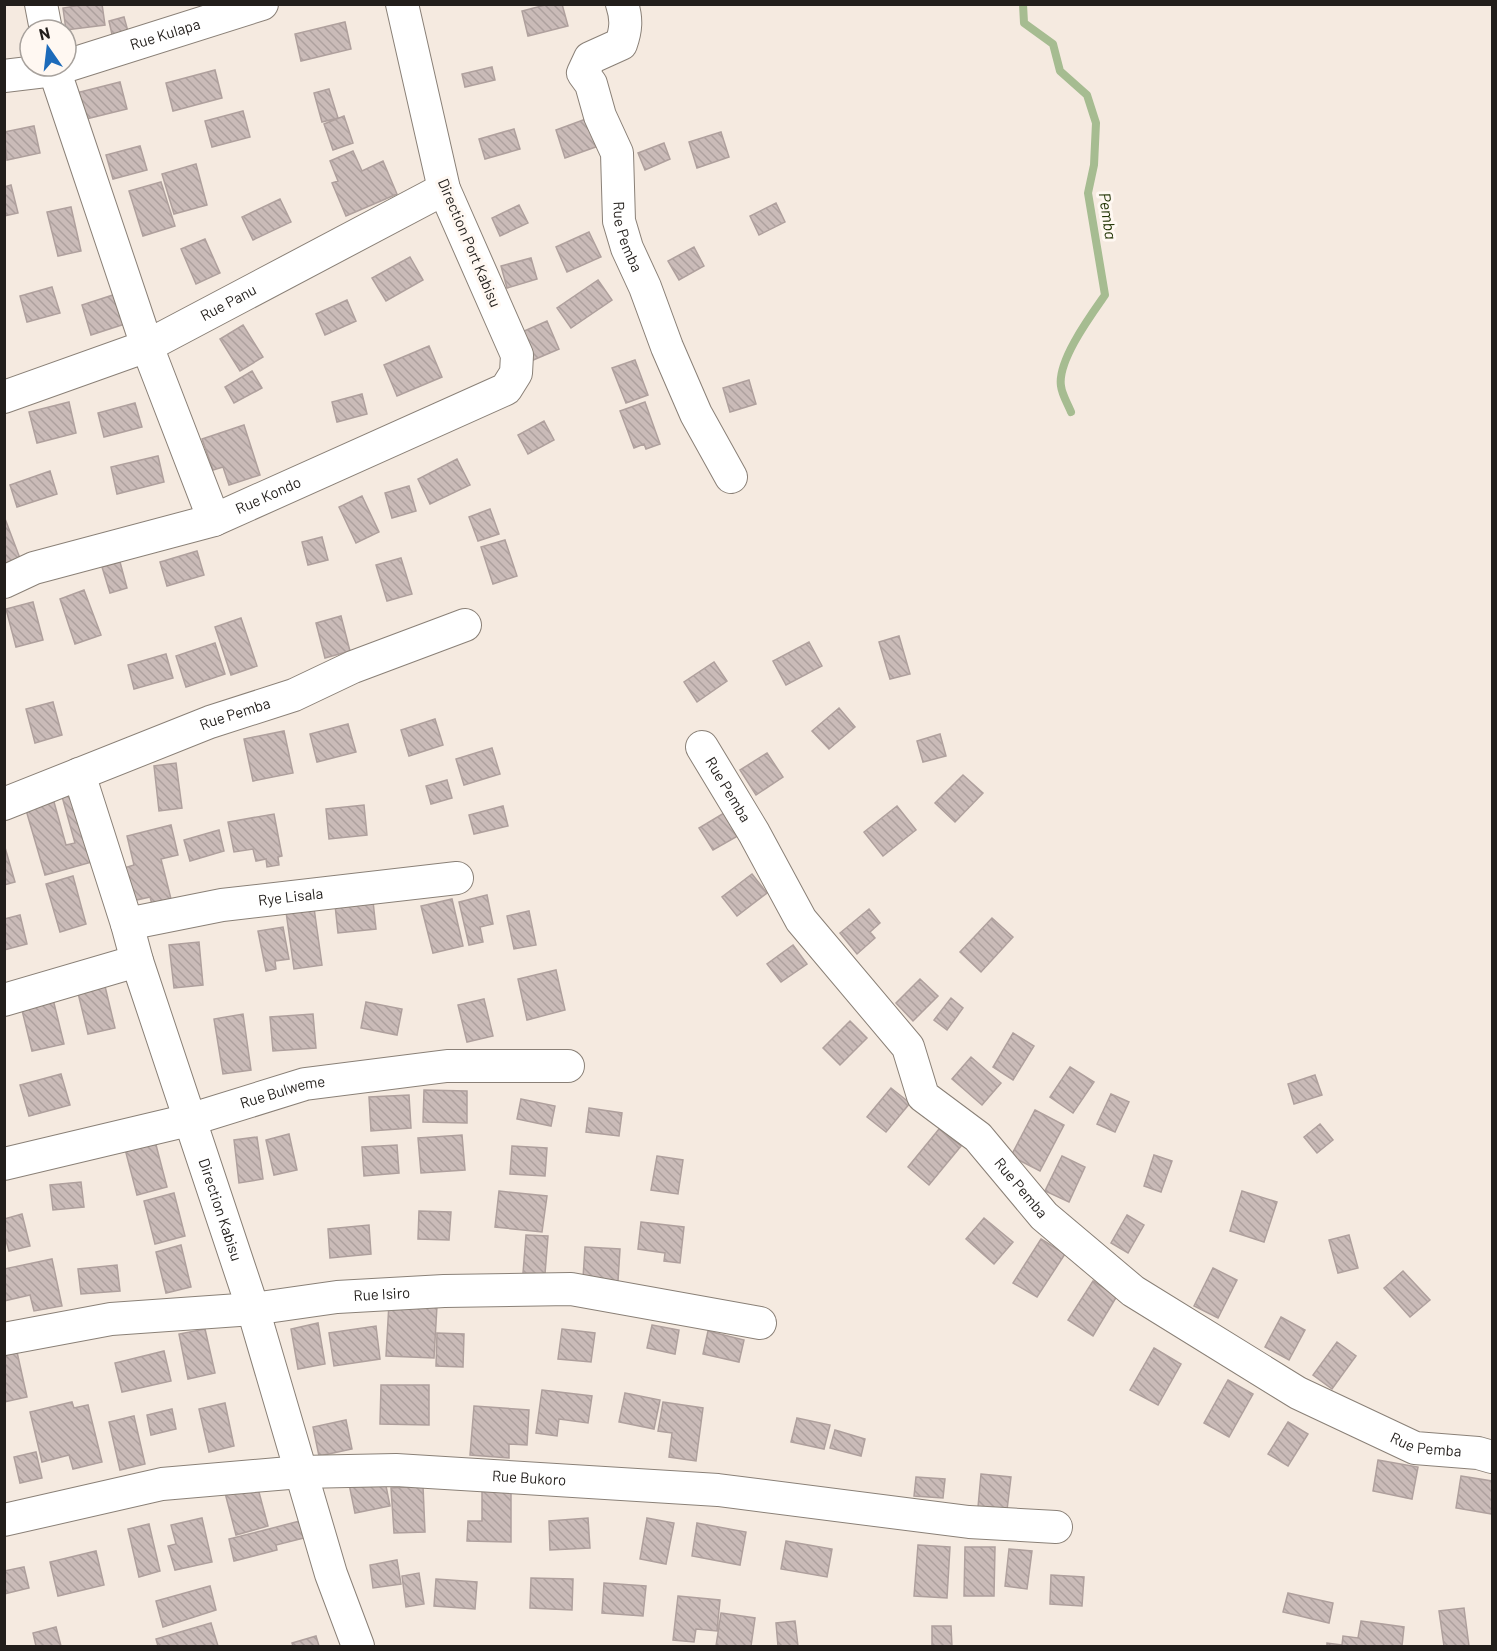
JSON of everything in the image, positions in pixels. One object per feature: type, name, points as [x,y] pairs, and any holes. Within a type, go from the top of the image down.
[{"type":"street","name":"Rue Kulapa","points":[[78,61],[262,4]]},
{"type":"street","name":"Direction Port Kabisu","points":[[402,4],[444,189],[518,355],[516,373]]},
{"type":"street","name":"Rue Pemba","points":[[622,4],[626,31],[621,44],[590,58],[583,73],[591,84],[600,116],[617,153],[619,221],[627,248],[696,414],[731,477]]},
{"type":"street","points":[[63,78],[147,346],[214,520]]},
{"type":"street","name":"Rue Panu","points":[[4,397],[147,346],[444,189]]},
{"type":"street","name":"Rue Kondo","points":[[4,582],[34,568],[214,520],[506,388],[516,373]]},
{"type":"street","name":"Rue Pemba","points":[[6,798],[80,774],[210,722],[294,695],[353,667],[465,626]]},
{"type":"street","name":"Rue Pemba","points":[[702,747],[754,833],[801,920],[908,1047],[923,1096],[978,1137],[1044,1216],[1133,1292],[1298,1394],[1415,1448],[1478,1453],[1492,1457]]},
{"type":"street","name":"Direction Kabisu","points":[[80,774],[128,924],[137,961],[253,1309],[332,1574],[358,1647]]},
{"type":"street","name":"Rye Lisala","points":[[128,924],[222,905],[457,878]]},
{"type":"street","points":[[4,1000],[137,961]]},
{"type":"street","name":"Rue Bulweme","points":[[4,1164],[189,1120],[304,1084],[447,1066],[568,1066]]},
{"type":"street","name":"Rue Isiro","points":[[4,1339],[111,1319],[253,1309],[337,1297],[444,1291],[571,1289],[760,1323]]},
{"type":"street","name":"Rue Bukoro","points":[[4,1521],[162,1484],[301,1472],[396,1470],[718,1490],[969,1522],[1056,1527]]},
{"type":"building","points":[[102,4],[105,25],[78,28],[78,18],[64,18],[63,8]]},
{"type":"building","points":[[549,4],[562,4],[568,26],[528,36],[522,11]]},
{"type":"building","points":[[124,17],[129,35],[113,39],[109,21]]},
{"type":"building","points":[[345,22],[351,49],[301,61],[295,34]]},
{"type":"building","points":[[492,67],[495,80],[465,87],[462,74]]},
{"type":"building","points":[[215,70],[222,98],[173,111],[166,83]]},
{"type":"building","points":[[120,82],[127,109],[82,120],[76,93]]},
{"type":"building","points":[[329,89],[338,118],[322,122],[314,93]]},
{"type":"building","points":[[243,111],[250,137],[212,147],[205,121]]},
{"type":"building","points":[[344,116],[353,143],[333,150],[324,124]]},
{"type":"building","points":[[594,116],[604,144],[565,158],[556,130]]},
{"type":"building","points":[[34,126],[40,153],[7,160],[4,132]]},
{"type":"building","points":[[514,129],[520,149],[485,159],[479,139]]},
{"type":"building","points":[[721,132],[729,157],[697,168],[689,142]]},
{"type":"building","points":[[664,143],[670,159],[645,170],[638,153]]},
{"type":"building","points":[[140,146],[147,170],[113,179],[106,155]]},
{"type":"building","points":[[353,151],[362,171],[383,161],[397,194],[346,216],[332,183],[338,181],[330,161]]},
{"type":"building","points":[[196,164],[207,205],[174,214],[162,174]]},
{"type":"building","points":[[161,182],[175,226],[143,236],[129,191]]},
{"type":"building","points":[[11,185],[18,213],[4,216],[4,187]]},
{"type":"building","points":[[280,199],[291,222],[253,240],[242,217]]},
{"type":"building","points":[[776,203],[785,222],[759,235],[750,216]]},
{"type":"building","points":[[519,205],[528,223],[500,236],[492,218]]},
{"type":"building","points":[[71,207],[81,251],[58,256],[47,212]]},
{"type":"building","points":[[589,232],[601,257],[567,272],[556,247]]},
{"type":"building","points":[[205,239],[220,273],[196,284],[181,249]]},
{"type":"building","points":[[694,247],[704,266],[679,280],[668,261]]},
{"type":"building","points":[[410,257],[423,280],[386,301],[372,278]]},
{"type":"building","points":[[531,258],[537,279],[507,288],[501,266]]},
{"type":"building","points":[[598,280],[612,300],[571,328],[557,308]]},
{"type":"building","points":[[52,287],[60,313],[27,322],[20,296]]},
{"type":"building","points":[[119,293],[128,323],[91,335],[82,305]]},
{"type":"building","points":[[347,300],[356,321],[325,335],[316,314]]},
{"type":"building","points":[[547,321],[559,349],[524,364],[513,336]]},
{"type":"building","points":[[243,325],[263,357],[240,371],[220,339]]},
{"type":"building","points":[[429,346],[442,377],[397,396],[384,365]]},
{"type":"building","points":[[635,360],[648,395],[626,403],[612,368]]},
{"type":"building","points":[[252,371],[262,388],[234,403],[225,387]]},
{"type":"building","points":[[749,380],[756,404],[730,412],[723,388]]},
{"type":"building","points":[[362,394],[367,414],[337,422],[332,402]]},
{"type":"building","points":[[69,402],[76,433],[37,443],[29,412]]},
{"type":"building","points":[[645,402],[660,444],[646,449],[644,444],[634,448],[620,411]]},
{"type":"building","points":[[135,403],[142,427],[104,437],[98,413]]},
{"type":"building","points":[[544,421],[554,440],[528,454],[518,435]]},
{"type":"building","points":[[244,425],[260,475],[229,485],[223,467],[213,470],[202,439]]},
{"type":"building","points":[[158,456],[164,482],[117,494],[111,467]]},
{"type":"building","points":[[457,459],[470,485],[430,504],[418,479]]},
{"type":"building","points":[[50,471],[57,494],[17,507],[10,485]]},
{"type":"building","points":[[409,486],[416,511],[392,518],[385,493]]},
{"type":"building","points":[[362,496],[379,532],[356,543],[339,507]]},
{"type":"building","points":[[490,509],[499,534],[478,541],[469,517]]},
{"type":"building","points":[[4,516],[21,561],[4,567]]},
{"type":"building","points":[[322,537],[328,560],[308,565],[302,542]]},
{"type":"building","points":[[505,540],[517,576],[493,584],[481,547]]},
{"type":"building","points":[[197,551],[204,575],[167,586],[160,562]]},
{"type":"building","points":[[401,558],[412,594],[387,601],[376,565]]},
{"type":"building","points":[[120,562],[127,588],[110,593],[102,567]]},
{"type":"building","points":[[84,590],[101,635],[75,644],[60,599]]},
{"type":"building","points":[[33,602],[43,640],[16,647],[6,609]]},
{"type":"building","points":[[341,616],[350,651],[325,658],[316,623]]},
{"type":"building","points":[[241,618],[257,666],[231,675],[215,627]]},
{"type":"building","points":[[899,636],[910,674],[890,679],[879,642]]},
{"type":"building","points":[[809,642],[822,666],[786,685],[773,661]]},
{"type":"building","points":[[215,643],[225,674],[186,687],[176,656]]},
{"type":"building","points":[[166,654],[173,678],[134,689],[128,665]]},
{"type":"building","points":[[714,662],[727,681],[697,702],[684,682]]},
{"type":"building","points":[[53,702],[62,735],[35,743],[26,709]]},
{"type":"building","points":[[839,708],[855,727],[829,749],[812,731]]},
{"type":"building","points":[[435,719],[443,745],[409,756],[401,730]]},
{"type":"building","points":[[348,724],[356,752],[317,762],[310,734]]},
{"type":"building","points":[[284,731],[293,773],[253,781],[244,739]]},
{"type":"building","points":[[940,734],[946,756],[923,762],[917,741]]},
{"type":"building","points":[[492,748],[500,774],[464,785],[456,759]]},
{"type":"building","points":[[767,753],[783,777],[756,795],[740,770]]},
{"type":"building","points":[[176,763],[182,808],[159,811],[154,766]]},
{"type":"building","points":[[963,775],[983,793],[955,822],[935,803]]},
{"type":"building","points":[[447,780],[452,798],[431,804],[426,786]]},
{"type":"building","points":[[78,788],[99,860],[45,875],[26,810],[54,802],[66,845],[75,843],[61,793]]},
{"type":"building","points":[[364,805],[367,835],[329,839],[326,809]]},
{"type":"building","points":[[503,806],[508,826],[474,834],[469,815]]},
{"type":"building","points":[[897,806],[916,830],[883,856],[864,832]]},
{"type":"building","points":[[729,810],[743,833],[713,850],[699,828]]},
{"type":"building","points":[[274,814],[282,856],[278,857],[279,865],[267,867],[266,859],[256,861],[253,849],[234,852],[228,822]]},
{"type":"building","points":[[171,825],[178,855],[161,859],[172,903],[153,908],[150,897],[132,901],[124,868],[134,865],[127,836]]},
{"type":"building","points":[[219,830],[224,851],[190,861],[184,840]]},
{"type":"building","points":[[4,844],[15,882],[4,885]]},
{"type":"building","points":[[752,874],[767,893],[737,916],[722,897]]},
{"type":"building","points":[[73,876],[86,924],[60,932],[46,884]]},
{"type":"building","points":[[487,895],[493,924],[480,927],[483,942],[469,945],[459,902]]},
{"type":"building","points":[[452,899],[463,946],[433,953],[421,906]]},
{"type":"building","points":[[373,901],[376,929],[338,933],[335,905]]},
{"type":"building","points":[[314,908],[322,965],[294,969],[286,912]]},
{"type":"building","points":[[869,909],[880,923],[870,932],[875,938],[857,954],[840,933]]},
{"type":"building","points":[[529,911],[536,945],[514,949],[507,916]]},
{"type":"building","points":[[20,915],[27,944],[4,950],[4,919]]},
{"type":"building","points":[[992,918],[1013,937],[981,972],[960,952]]},
{"type":"building","points":[[283,927],[289,959],[275,961],[276,969],[266,971],[258,931]]},
{"type":"building","points":[[199,942],[203,985],[174,988],[169,945]]},
{"type":"building","points":[[793,945],[807,964],[781,982],[767,964]]},
{"type":"building","points":[[556,970],[565,1010],[527,1020],[518,979]]},
{"type":"building","points":[[920,979],[938,996],[913,1021],[896,1003]]},
{"type":"building","points":[[104,982],[115,1028],[88,1034],[77,989]]},
{"type":"building","points":[[52,995],[64,1044],[32,1051],[20,1002]]},
{"type":"building","points":[[951,998],[963,1008],[947,1030],[934,1020]]},
{"type":"building","points":[[484,999],[493,1036],[467,1042],[458,1005]]},
{"type":"building","points":[[366,1002],[402,1009],[397,1035],[361,1028]]},
{"type":"building","points":[[243,1014],[251,1070],[223,1074],[214,1019]]},
{"type":"building","points":[[313,1014],[316,1048],[273,1051],[270,1017]]},
{"type":"building","points":[[850,1021],[867,1038],[840,1065],[823,1048]]},
{"type":"building","points":[[1013,1033],[1034,1046],[1013,1080],[993,1067]]},
{"type":"building","points":[[971,1057],[1001,1083],[982,1105],[952,1079]]},
{"type":"building","points":[[1070,1067],[1094,1082],[1073,1113],[1050,1097]]},
{"type":"building","points":[[61,1074],[70,1105],[29,1116],[20,1085]]},
{"type":"building","points":[[1315,1075],[1322,1095],[1294,1104],[1288,1084]]},
{"type":"building","points":[[891,1088],[910,1103],[886,1132],[867,1117]]},
{"type":"building","points":[[424,1090],[467,1091],[467,1123],[423,1122]]},
{"type":"building","points":[[1111,1094],[1129,1102],[1115,1132],[1097,1124]]},
{"type":"building","points":[[409,1095],[411,1128],[371,1131],[369,1097]]},
{"type":"building","points":[[521,1099],[555,1106],[551,1126],[517,1119]]},
{"type":"building","points":[[589,1108],[622,1113],[619,1136],[586,1132]]},
{"type":"building","points":[[1035,1110],[1064,1125],[1040,1171],[1011,1156]]},
{"type":"building","points":[[1320,1124],[1333,1140],[1317,1153],[1304,1137]]},
{"type":"building","points":[[939,1129],[961,1146],[929,1185],[908,1167]]},
{"type":"building","points":[[289,1134],[297,1170],[274,1175],[266,1140]]},
{"type":"building","points":[[462,1135],[465,1170],[421,1173],[418,1138]]},
{"type":"building","points":[[257,1137],[263,1179],[239,1183],[234,1140]]},
{"type":"building","points":[[155,1141],[167,1187],[137,1195],[125,1149]]},
{"type":"building","points":[[397,1145],[399,1173],[364,1176],[362,1147]]},
{"type":"building","points":[[512,1146],[547,1148],[545,1176],[510,1174]]},
{"type":"building","points":[[1154,1155],[1172,1161],[1161,1192],[1144,1186]]},
{"type":"building","points":[[657,1156],[683,1160],[678,1194],[651,1190]]},
{"type":"building","points":[[1062,1156],[1085,1167],[1069,1202],[1045,1191]]},
{"type":"building","points":[[81,1182],[84,1207],[53,1210],[50,1185]]},
{"type":"building","points":[[499,1191],[547,1196],[542,1232],[495,1227]]},
{"type":"building","points":[[1242,1191],[1277,1202],[1264,1242],[1230,1231]]},
{"type":"building","points":[[174,1193],[185,1236],[155,1244],[144,1201]]},
{"type":"building","points":[[419,1211],[451,1212],[449,1240],[418,1239]]},
{"type":"building","points":[[22,1214],[30,1246],[9,1251],[4,1234],[4,1219]]},
{"type":"building","points":[[1127,1215],[1144,1225],[1128,1253],[1111,1243]]},
{"type":"building","points":[[984,1218],[1013,1242],[994,1264],[966,1239]]},
{"type":"building","points":[[641,1222],[684,1227],[680,1263],[664,1261],[665,1253],[638,1249]]},
{"type":"building","points":[[369,1225],[371,1254],[330,1258],[328,1229]]},
{"type":"building","points":[[526,1235],[548,1236],[545,1274],[523,1273]]},
{"type":"building","points":[[1349,1235],[1358,1268],[1338,1273],[1329,1240]]},
{"type":"building","points":[[1041,1239],[1065,1254],[1037,1297],[1013,1283]]},
{"type":"building","points":[[181,1245],[191,1287],[166,1293],[156,1252]]},
{"type":"building","points":[[585,1247],[620,1249],[618,1281],[583,1278]]},
{"type":"building","points":[[52,1259],[62,1306],[34,1311],[30,1295],[4,1301],[4,1269]]},
{"type":"building","points":[[117,1265],[120,1291],[81,1294],[78,1269]]},
{"type":"building","points":[[1213,1268],[1237,1280],[1218,1318],[1194,1306]]},
{"type":"building","points":[[1403,1271],[1430,1300],[1410,1317],[1384,1288]]},
{"type":"building","points":[[1093,1281],[1117,1296],[1093,1336],[1068,1320]]},
{"type":"building","points":[[389,1303],[437,1306],[434,1358],[386,1356]]},
{"type":"building","points":[[1281,1317],[1305,1330],[1289,1360],[1265,1347]]},
{"type":"building","points":[[318,1323],[325,1364],[298,1369],[291,1329]]},
{"type":"building","points":[[652,1325],[679,1330],[675,1354],[647,1348]]},
{"type":"building","points":[[376,1326],[380,1359],[334,1366],[329,1333]]},
{"type":"building","points":[[205,1329],[215,1373],[188,1379],[179,1334]]},
{"type":"building","points":[[562,1329],[595,1333],[591,1362],[558,1359]]},
{"type":"building","points":[[708,1331],[744,1340],[739,1362],[703,1354]]},
{"type":"building","points":[[437,1333],[464,1334],[463,1367],[436,1366]]},
{"type":"building","points":[[1337,1342],[1356,1356],[1332,1389],[1313,1375]]},
{"type":"building","points":[[1154,1348],[1181,1364],[1158,1405],[1130,1390]]},
{"type":"building","points":[[164,1351],[171,1381],[122,1392],[115,1363]]},
{"type":"building","points":[[17,1352],[27,1397],[4,1402],[4,1355]]},
{"type":"building","points":[[1228,1380],[1253,1394],[1229,1437],[1204,1423]]},
{"type":"building","points":[[381,1385],[429,1385],[429,1425],[380,1424]]},
{"type":"building","points":[[542,1390],[592,1396],[588,1423],[559,1419],[557,1436],[536,1433]]},
{"type":"building","points":[[625,1393],[660,1400],[654,1429],[619,1422]]},
{"type":"building","points":[[72,1402],[74,1408],[88,1405],[102,1462],[73,1469],[69,1455],[42,1462],[30,1412]]},
{"type":"building","points":[[663,1402],[703,1408],[696,1461],[669,1457],[672,1433],[658,1431]]},
{"type":"building","points":[[225,1403],[234,1446],[209,1452],[199,1409]]},
{"type":"building","points":[[474,1406],[529,1410],[527,1445],[509,1444],[509,1458],[470,1455]]},
{"type":"building","points":[[172,1409],[176,1429],[151,1435],[147,1415]]},
{"type":"building","points":[[134,1416],[145,1464],[120,1470],[109,1422]]},
{"type":"building","points":[[797,1418],[830,1425],[824,1449],[791,1442]]},
{"type":"building","points":[[346,1420],[352,1449],[319,1456],[313,1427]]},
{"type":"building","points":[[1288,1422],[1308,1434],[1288,1466],[1268,1454]]},
{"type":"building","points":[[835,1430],[865,1439],[861,1456],[830,1448]]},
{"type":"building","points":[[36,1452],[42,1478],[20,1483],[14,1457]]},
{"type":"building","points":[[1378,1460],[1418,1467],[1412,1499],[1373,1491]]},
{"type":"building","points":[[981,1474],[1011,1477],[1007,1510],[978,1507]]},
{"type":"building","points":[[384,1476],[390,1506],[355,1513],[349,1484]]},
{"type":"building","points":[[1461,1476],[1492,1481],[1492,1514],[1456,1508]]},
{"type":"building","points":[[916,1477],[945,1479],[943,1498],[914,1496]]},
{"type":"building","points":[[256,1481],[268,1526],[236,1535],[224,1489]]},
{"type":"building","points":[[423,1486],[425,1532],[394,1533],[391,1488]]},
{"type":"building","points":[[482,1491],[511,1491],[511,1542],[467,1541],[468,1521],[482,1521]]},
{"type":"building","points":[[202,1518],[212,1562],[175,1570],[168,1546],[176,1544],[171,1525]]},
{"type":"building","points":[[588,1518],[590,1548],[550,1550],[549,1521]]},
{"type":"building","points":[[647,1518],[674,1523],[666,1564],[640,1559]]},
{"type":"building","points":[[300,1521],[304,1538],[276,1545],[277,1550],[234,1561],[229,1539]]},
{"type":"building","points":[[697,1523],[746,1532],[740,1565],[692,1556]]},
{"type":"building","points":[[149,1524],[160,1571],[139,1577],[128,1529]]},
{"type":"building","points":[[786,1541],[832,1549],[827,1577],[781,1569]]},
{"type":"building","points":[[918,1545],[950,1547],[947,1598],[914,1596]]},
{"type":"building","points":[[965,1547],[995,1547],[994,1596],[964,1596]]},
{"type":"building","points":[[1009,1549],[1032,1551],[1027,1589],[1005,1586]]},
{"type":"building","points":[[96,1551],[104,1585],[58,1596],[50,1562]]},
{"type":"building","points":[[397,1560],[401,1584],[373,1588],[370,1565]]},
{"type":"building","points":[[24,1567],[29,1588],[4,1594],[4,1571]]},
{"type":"building","points":[[419,1573],[424,1604],[406,1607],[402,1576]]},
{"type":"building","points":[[1051,1575],[1084,1577],[1082,1606],[1050,1604]]},
{"type":"building","points":[[531,1578],[573,1579],[572,1610],[530,1608]]},
{"type":"building","points":[[436,1579],[477,1582],[475,1609],[434,1606]]},
{"type":"building","points":[[604,1583],[646,1586],[643,1616],[602,1613]]},
{"type":"building","points":[[210,1586],[216,1610],[163,1627],[156,1601]]},
{"type":"building","points":[[1288,1593],[1333,1603],[1329,1623],[1283,1612]]},
{"type":"building","points":[[678,1596],[720,1600],[717,1631],[696,1629],[694,1642],[673,1640]]},
{"type":"building","points":[[1464,1608],[1469,1646],[1444,1646],[1439,1611]]},
{"type":"building","points":[[721,1613],[755,1618],[751,1646],[716,1646]]},
{"type":"building","points":[[795,1621],[798,1646],[778,1646],[776,1623]]},
{"type":"building","points":[[1361,1621],[1404,1627],[1402,1646],[1327,1646],[1327,1643],[1342,1645],[1343,1636],[1358,1638]]},
{"type":"building","points":[[211,1623],[218,1646],[158,1646],[156,1639]]},
{"type":"building","points":[[932,1626],[951,1626],[952,1646],[932,1646]]},
{"type":"building","points":[[56,1627],[61,1646],[36,1646],[33,1633]]},
{"type":"building","points":[[316,1636],[319,1646],[293,1646],[292,1643]]},
{"type":"waterway","name":"Pemba","points":[[1023,4],[1024,23],[1053,44],[1060,71],[1087,95],[1096,123],[1094,165],[1088,193],[1105,295],[1076,339],[1064,364],[1061,386],[1071,412]]}]
